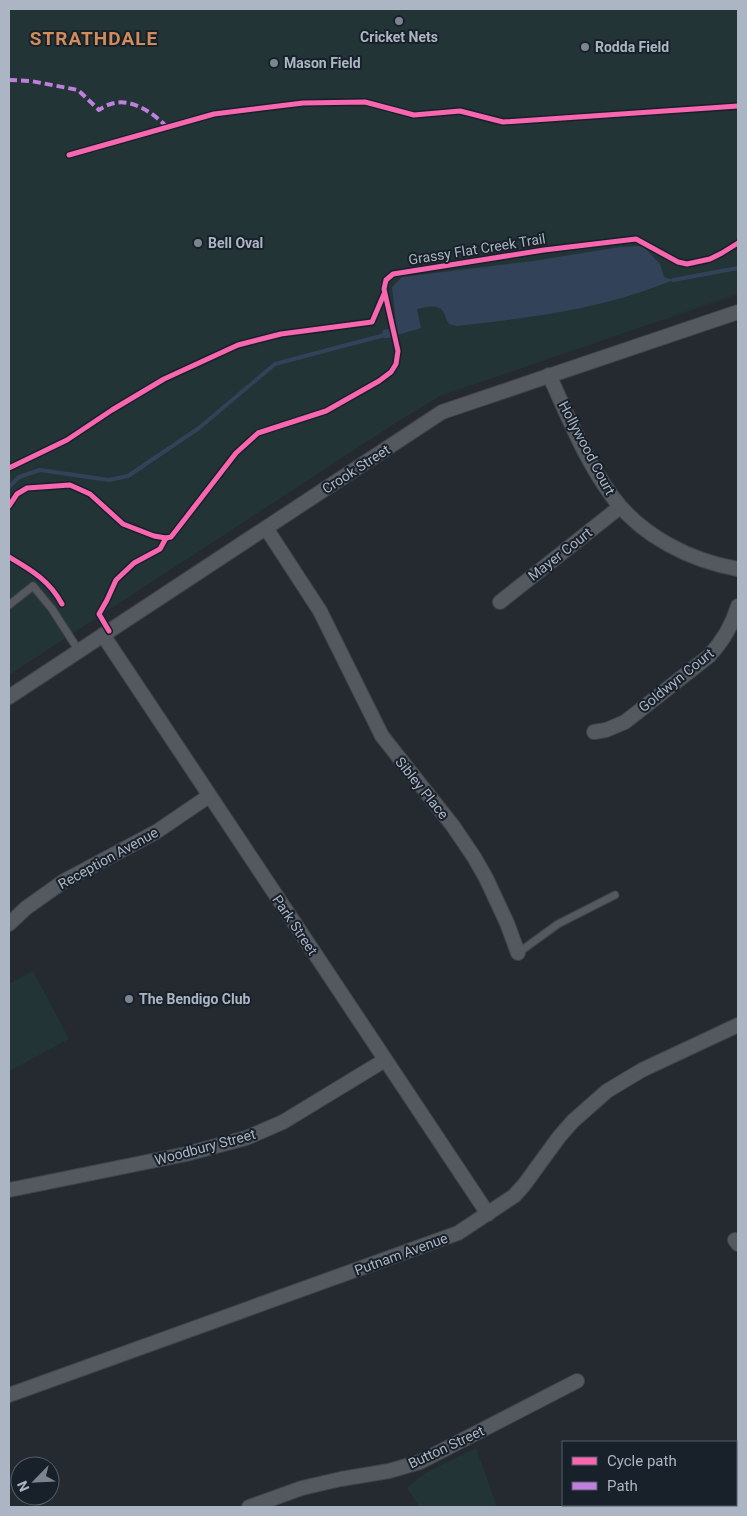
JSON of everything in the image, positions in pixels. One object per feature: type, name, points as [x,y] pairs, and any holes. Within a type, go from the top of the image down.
[{"type":"street","name":"Crook Street","points":[[9,698],[442,412],[738,312]]},
{"type":"street","name":"Hollywood Court","points":[[549,375],[595,469],[620,507],[635,521],[670,545],[708,562],[738,569]]},
{"type":"street","name":"Mayer Court","points":[[500,602],[620,507]]},
{"type":"street","name":"Sibley Place","points":[[266,528],[320,611],[382,736],[474,857],[507,923],[518,952]]},
{"type":"street","name":"Goldwyn Court","points":[[594,732],[606,730],[625,722],[702,662],[720,643],[731,626],[738,606]]},
{"type":"street","name":"Park Street","points":[[103,635],[488,1214]]},
{"type":"street","name":"Reception Avenue","points":[[9,924],[26,908],[64,881],[162,828],[209,796]]},
{"type":"street","name":"Putnam Avenue","points":[[9,1395],[458,1233],[488,1214],[519,1190],[559,1137],[606,1091],[642,1070],[738,1025]]},
{"type":"street","name":"Woodbury Street","points":[[9,1190],[186,1154],[246,1138],[283,1122],[384,1060]]},
{"type":"street","name":"Button Street","points":[[249,1507],[302,1488],[389,1471],[420,1462],[577,1381]]},
{"type":"lane","points":[[9,605],[33,586],[52,609],[79,651]]},
{"type":"lane","name":"Sibley Place","points":[[518,952],[558,924],[614,895]]},
{"type":"shaded area","points":[[9,9],[738,9],[738,294],[440,396],[397,422],[9,675]]},
{"type":"shaded area","points":[[33,971],[69,1039],[9,1071],[9,984]]},
{"type":"shaded area","points":[[476,1448],[497,1507],[420,1507],[407,1488],[424,1474]]},
{"type":"water","points":[[640,246],[646,249],[660,264],[664,277],[673,280],[620,298],[566,311],[512,320],[457,326],[449,324],[444,313],[439,308],[432,306],[424,307],[417,309],[421,328],[388,338],[381,336],[383,330],[394,328],[396,325],[392,287],[402,277],[533,261],[620,247]]},
{"type":"waterway","points":[[673,280],[738,268]]},
{"type":"waterway","points":[[9,487],[19,477],[40,470],[109,480],[128,476],[199,428],[275,364],[381,336]]},
{"type":"marked path","points":[[9,80],[31,81],[78,90],[99,110],[117,103],[135,105],[152,114],[167,127]]},
{"type":"cycle path","points":[[69,155],[214,114],[303,103],[365,102],[414,115],[460,111],[503,122],[738,106]]},
{"type":"cycle path","name":"Grassy Flat Creek Trail","points":[[9,506],[17,494],[27,488],[70,485],[90,494],[123,524],[154,536],[171,537],[236,453],[258,433],[326,411],[379,381],[391,372],[396,364],[398,351],[384,289],[386,280],[393,274],[544,250],[636,239],[678,262],[687,264],[710,259],[738,243]]},
{"type":"cycle path","points":[[9,468],[67,440],[164,379],[238,345],[281,334],[372,322],[384,294]]},
{"type":"cycle path","points":[[109,631],[99,614],[116,580],[134,563],[160,549],[166,538]]},
{"type":"cycle path","points":[[9,557],[32,571],[45,582],[62,604]]},
{"type":"place","name":"Cricket Nets","points":[[399,21]]},
{"type":"place","name":"Rodda Field","points":[[585,47]]},
{"type":"place","name":"Mason Field","points":[[274,63]]},
{"type":"place","name":"Bell Oval","points":[[198,243]]},
{"type":"place","name":"The Bendigo Club","points":[[129,999]]},
{"type":"district","name":"STRATHDALE","points":[[94,38]]}]
